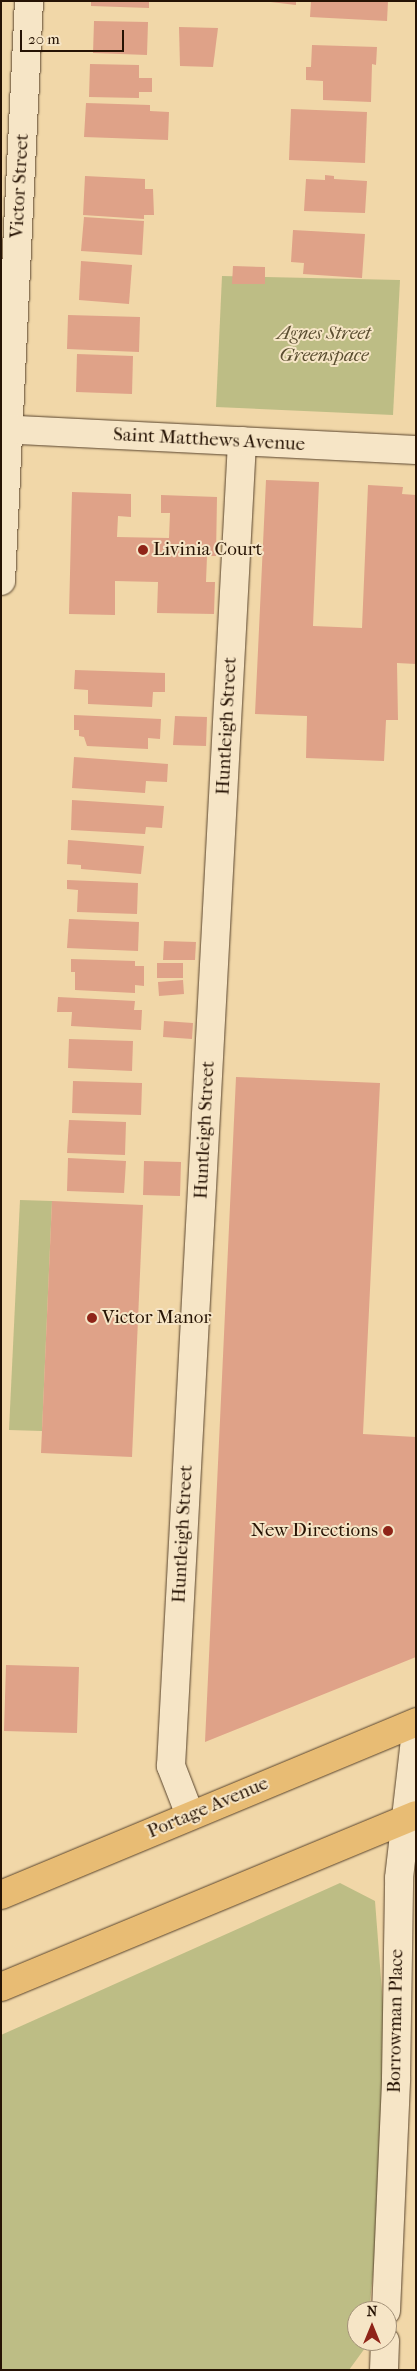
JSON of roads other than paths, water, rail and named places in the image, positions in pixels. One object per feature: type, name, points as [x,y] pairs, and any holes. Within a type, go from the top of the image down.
[{"type":"main road","name":"Portage Avenue","points":[[1,1895],[416,1722]]},
{"type":"main road","points":[[1,1987],[410,1818]]},
{"type":"street","name":"Victor Street","points":[[1,580],[5,430],[29,1]]},
{"type":"street","name":"Saint Matthews Avenue","points":[[5,430],[416,450]]},
{"type":"street","name":"Huntleigh Street","points":[[190,1815],[171,1766],[242,441]]},
{"type":"street","name":"Borrowman Place","points":[[386,2301],[396,2078],[398,1878],[410,1818],[416,1732]]},
{"type":"street","points":[[384,2370],[385,2351]]},
{"type":"place","name":"Livinia Court","points":[[143,550]]},
{"type":"place","name":"Victor Manor","points":[[92,1318]]},
{"type":"place","name":"New Directions","points":[[388,1531]]},
{"type":"park label","name":"Agnes Street Greenspace","points":[[324,345]]}]
